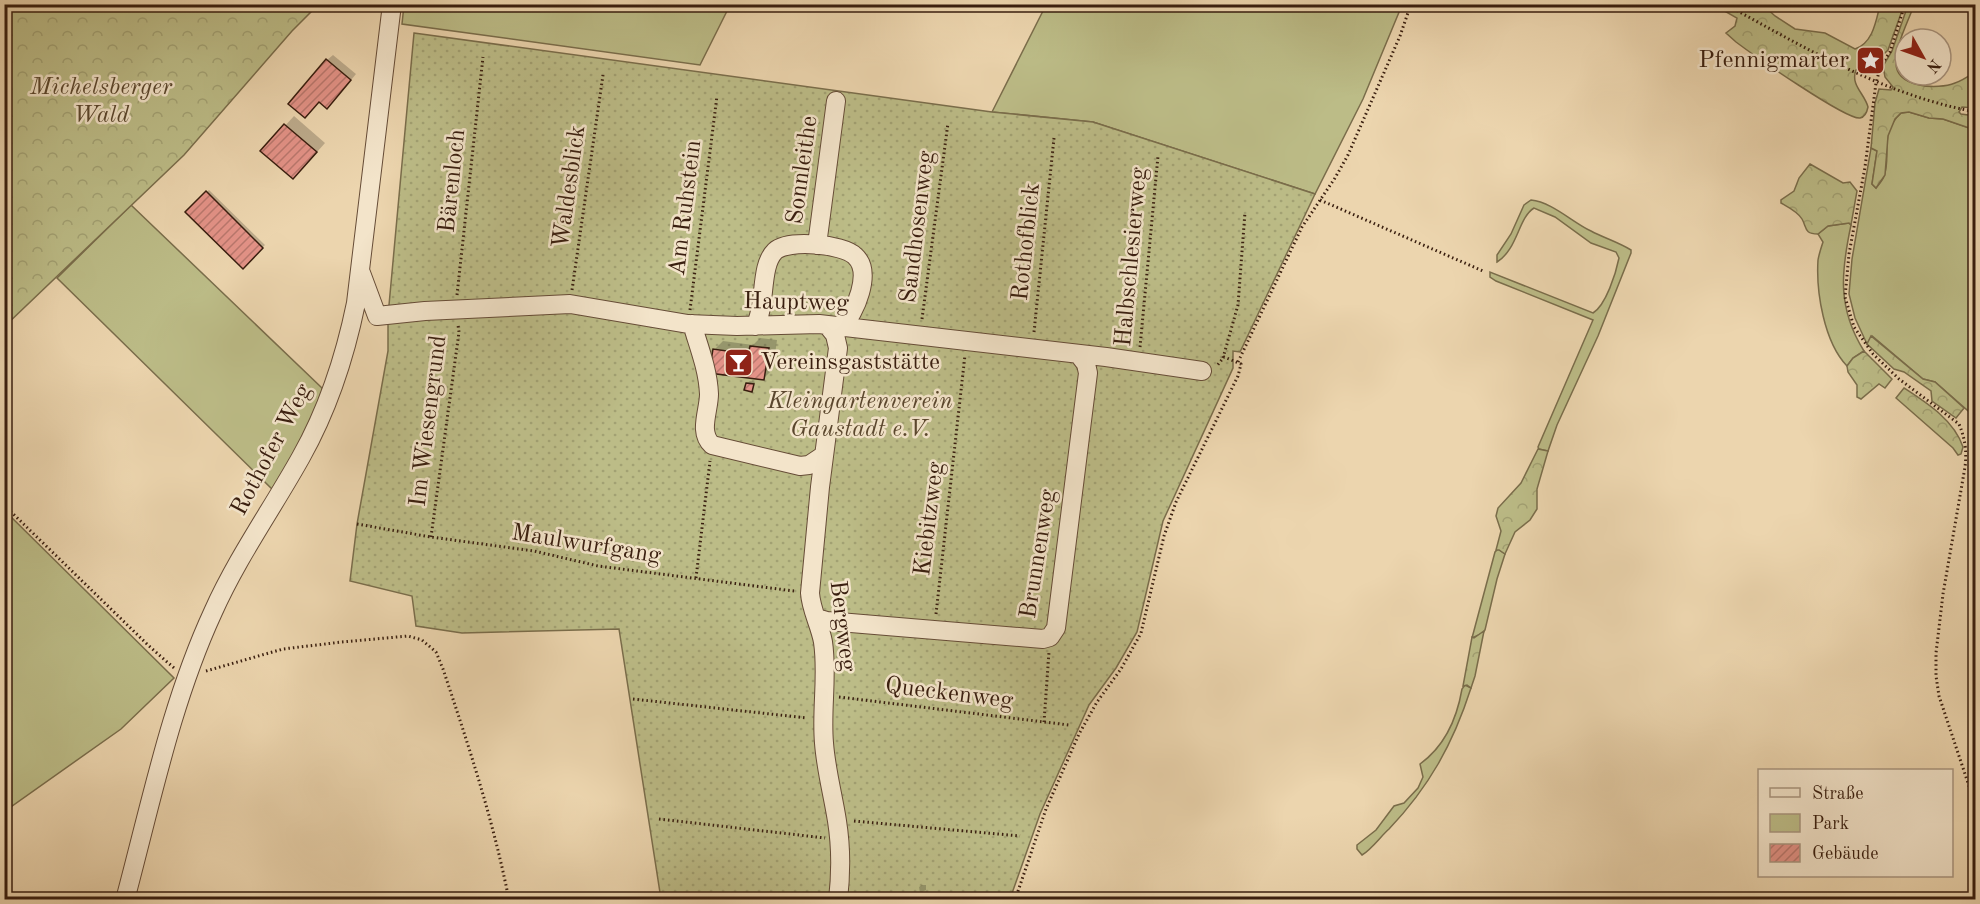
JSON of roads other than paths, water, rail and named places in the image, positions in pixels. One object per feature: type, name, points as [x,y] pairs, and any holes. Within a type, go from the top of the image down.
[{"type":"street","name":"Rothofer Weg","points":[[125,900],[187,674],[214,610],[301,457],[320,419],[345,352],[356,303],[392,4]]},
{"type":"street","name":"Sonnleithe","points":[[817,245],[837,101]]},
{"type":"street","points":[[755,326],[762,311],[766,271],[774,253],[786,246],[817,245],[849,252],[857,258],[861,267],[861,285],[855,307],[835,326]]},
{"type":"street","name":"Hauptweg","points":[[360,271],[377,316],[456,309],[570,304],[690,324],[835,326],[1138,361],[1202,371]]},
{"type":"street","points":[[690,324],[707,377],[709,397],[705,430],[706,439],[712,445],[800,466],[809,465],[824,455]]},
{"type":"street","name":"Bergweg","points":[[835,326],[838,348],[810,593],[824,656],[826,766],[839,839],[838,900]]},
{"type":"street","name":"Brunnenweg","points":[[817,618],[827,621],[1042,639],[1050,637],[1056,628],[1088,373],[1086,364],[1079,355]]},
{"type":"place","name":"Pfennigmarter","points":[[1870,61]]},
{"type":"place","name":"Vereinsgaststätte","points":[[739,363]]},
{"type":"park label","name":"Michelsberger Wald","points":[[101,102]]},
{"type":"park label","name":"Kleingartenverein Gaustadt e.V.","points":[[860,416]]}]
